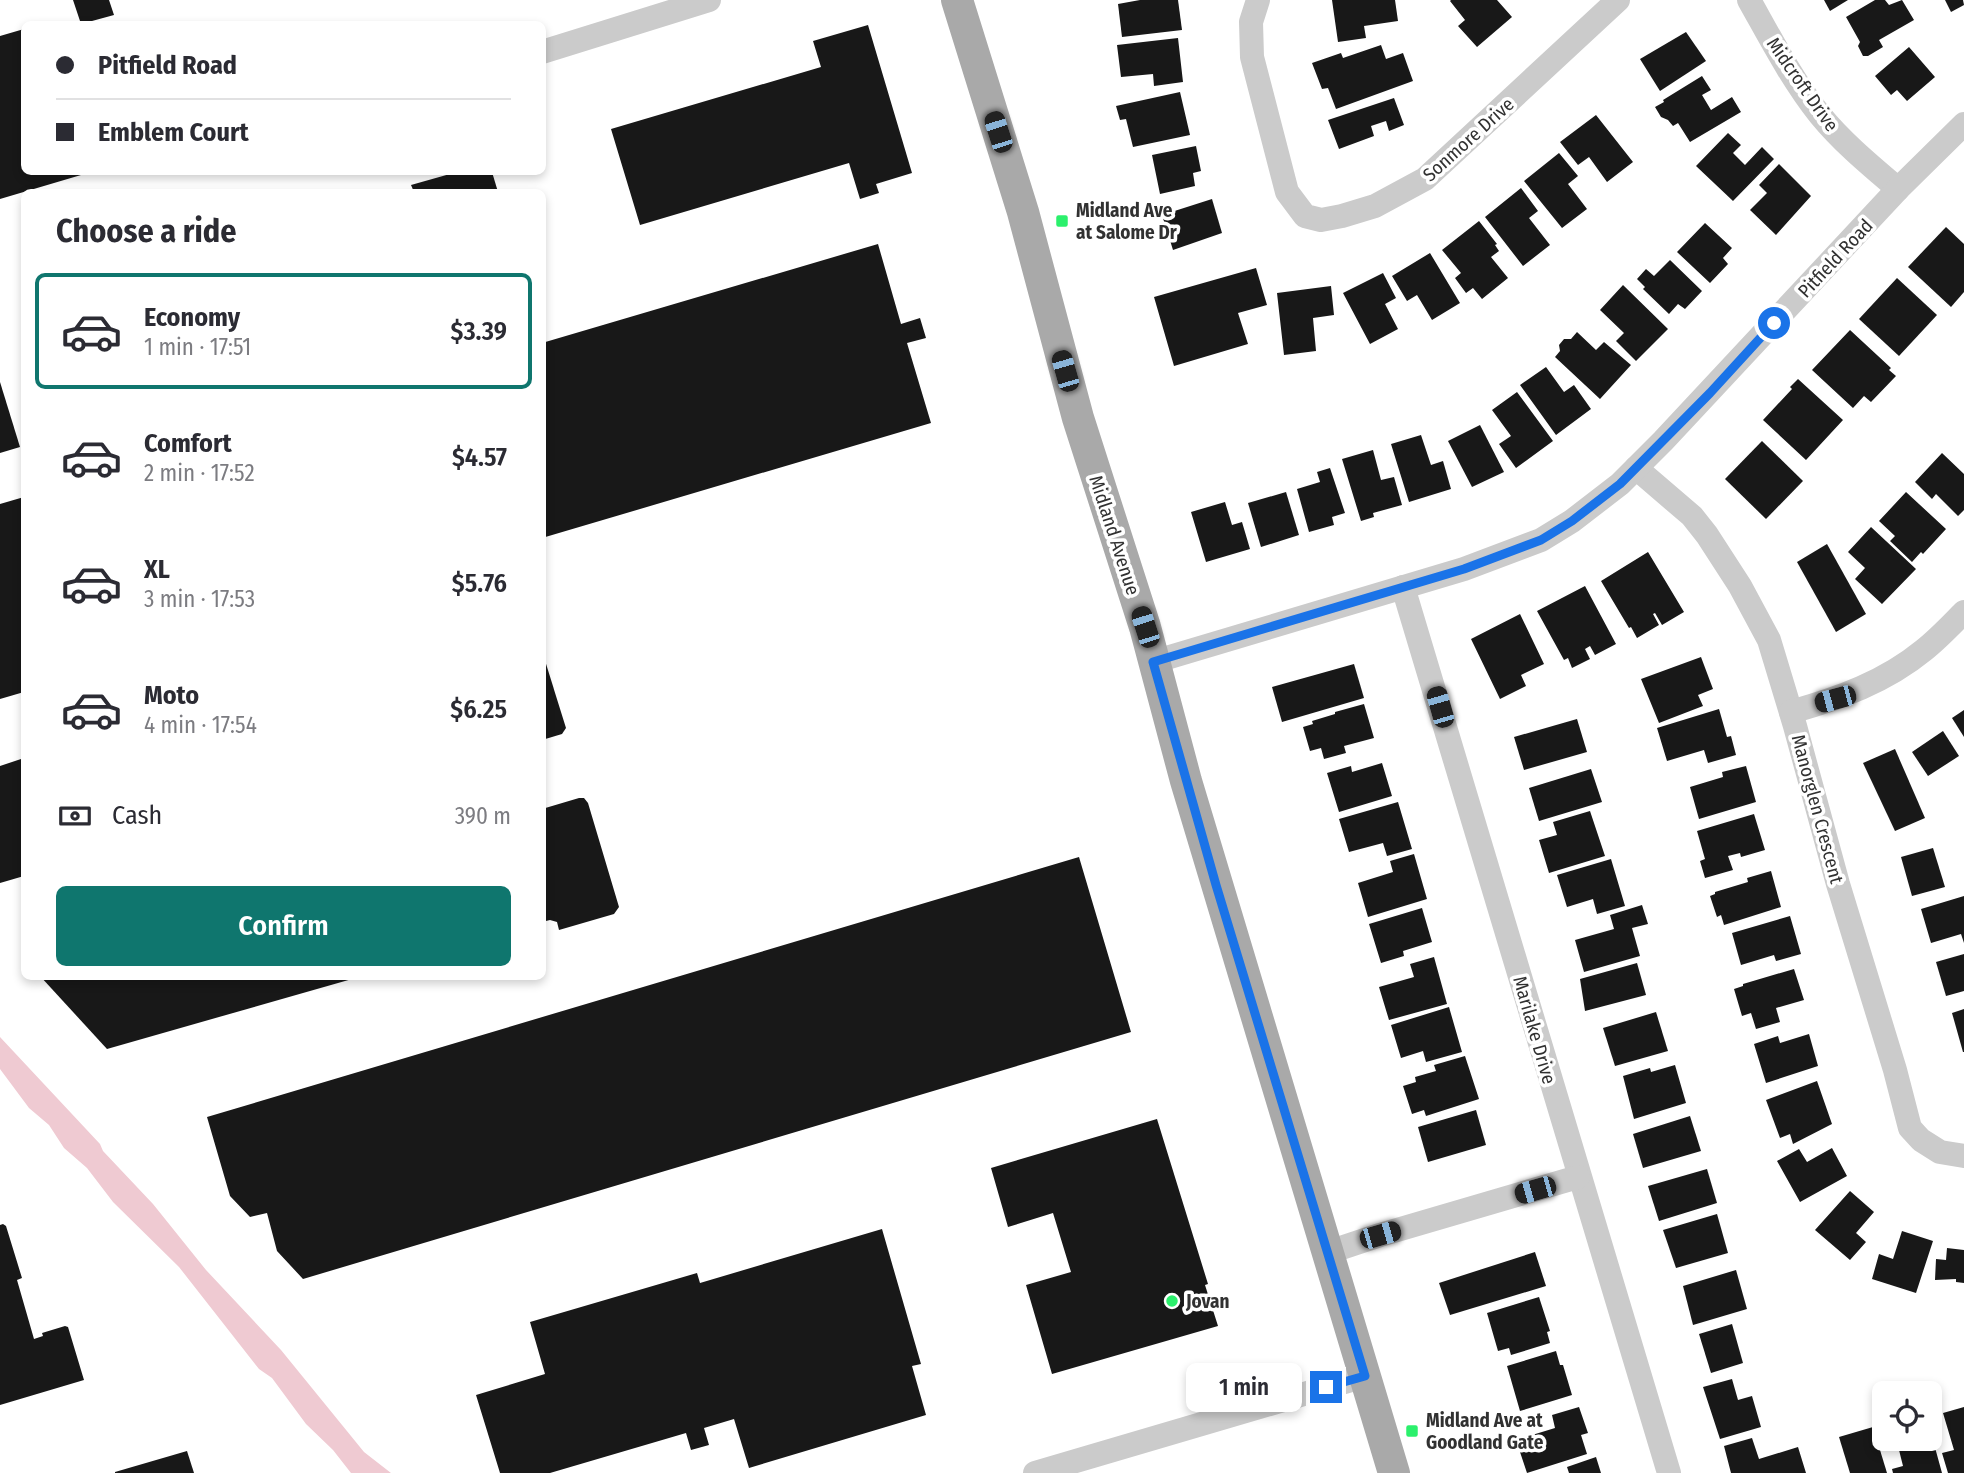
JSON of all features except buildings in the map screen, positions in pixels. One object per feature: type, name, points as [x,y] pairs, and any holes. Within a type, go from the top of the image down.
[{"type":"main road","name":"Midland Avenue","points":[[957,0],[1023,212],[1078,418],[1145,627],[1186,780],[1394,1473]]},
{"type":"street","points":[[546,51],[709,0]]},
{"type":"street","name":"Sonmore Drive","points":[[1258,0],[1251,22],[1252,57],[1287,192],[1305,216],[1321,220],[1375,205],[1425,180],[1618,0]]},
{"type":"street","name":"Midcroft Drive","points":[[1749,0],[1778,52],[1819,113],[1840,138],[1898,189]]},
{"type":"street","name":"Pitfield Road","points":[[1153,662],[1496,558],[1541,540],[1572,521],[1620,484],[1636,468],[1710,393],[1898,189],[1964,124]]},
{"type":"street","name":"Manorglen Crescent","points":[[1636,468],[1692,516],[1740,586],[1769,640],[1910,1128],[1921,1140],[1940,1152],[1964,1156]]},
{"type":"street","name":"Marilake Drive","points":[[1403,587],[1669,1473]]},
{"type":"street","points":[[1791,712],[1872,684],[1926,649],[1964,612]]},
{"type":"street","points":[[1326,1253],[1578,1177]]},
{"type":"street","points":[[1035,1473],[1365,1376]]},
{"type":"shaded area","points":[[0,1037],[153,1204],[206,1270],[281,1350],[364,1452],[391,1473],[351,1473],[333,1450],[306,1424],[272,1378],[259,1369],[179,1267],[113,1202],[87,1168],[64,1148],[49,1125],[29,1108],[0,1069]]},
{"type":"place","name":"Midland Ave at Salome Dr","points":[[1062,221]]},
{"type":"place","name":"Jovan","points":[[1172,1301]]},
{"type":"place","name":"Midland Ave at Goodland Gate","points":[[1412,1431]]},
{"type":"route","points":[[1326,1387],[1365,1376],[1216,885],[1153,662],[1464,569],[1541,540],[1572,521],[1620,484],[1710,393],[1774,323]]}]
